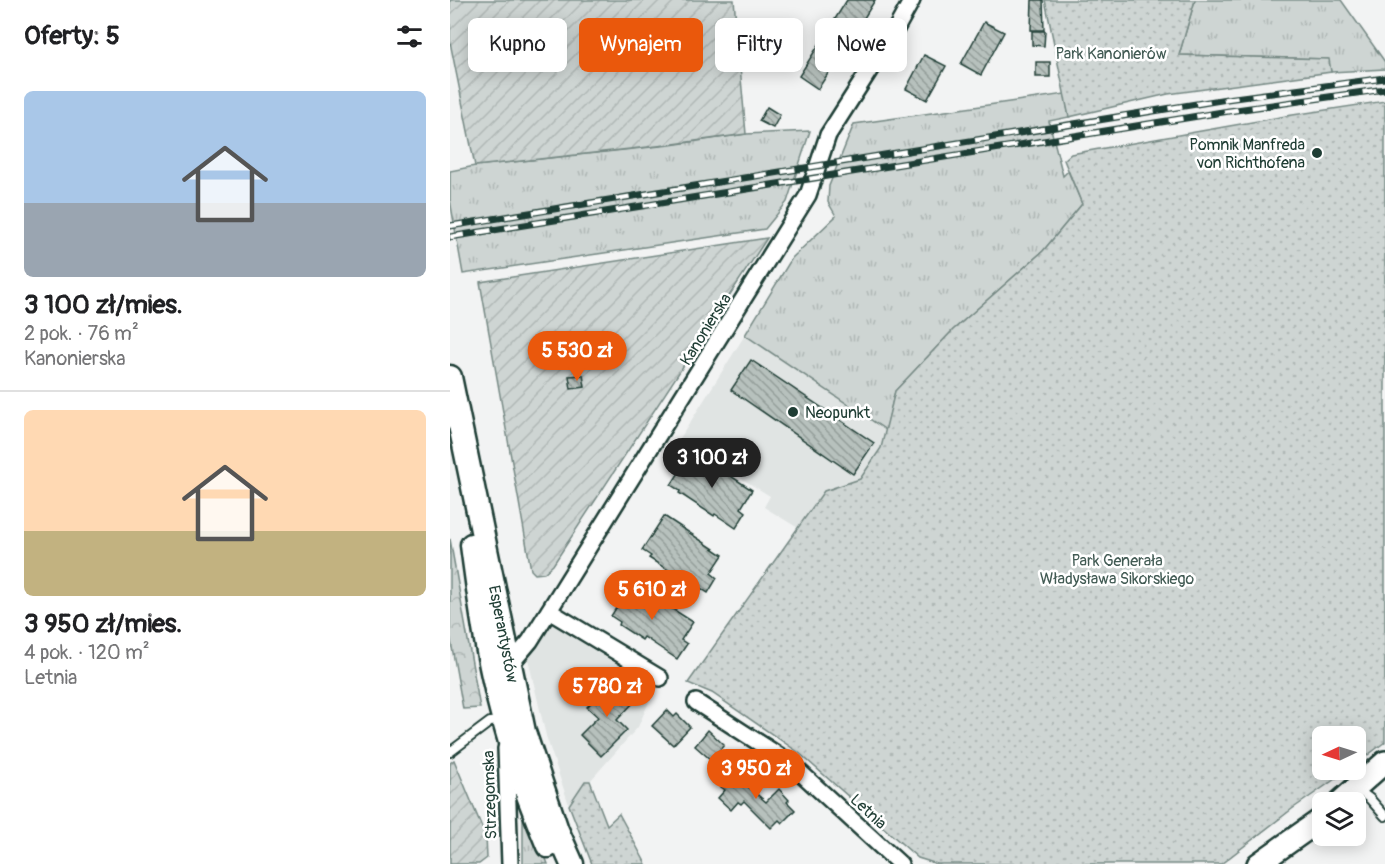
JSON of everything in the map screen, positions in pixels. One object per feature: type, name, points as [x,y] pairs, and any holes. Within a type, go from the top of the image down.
[{"type":"main road","name":"Esperantystów","points":[[452,388],[483,529],[509,666],[525,732],[557,830],[572,864]]},
{"type":"main road","name":"Esperantystów","points":[[452,388],[483,628],[505,722],[530,801],[555,864]]},
{"type":"street","name":"Kanonierska","points":[[509,666],[530,641],[808,195],[829,133],[912,0]]},
{"type":"street","points":[[549,611],[660,678]]},
{"type":"street","name":"Letnia","points":[[696,702],[790,763],[900,864]]},
{"type":"street","name":"Strzegomska","points":[[505,722],[510,864]]},
{"type":"street","points":[[1351,792],[1385,762]]},
{"type":"street","points":[[1258,864],[1312,826]]},
{"type":"lane","points":[[450,752],[490,722],[505,722]]},
{"type":"lane","points":[[1356,788],[1370,799],[1385,816]]},
{"type":"shaded area","points":[[745,335],[886,430],[881,448],[860,480],[824,491],[798,528],[764,507],[770,496],[679,440]]},
{"type":"shaded area","points":[[550,623],[655,688],[638,727],[590,781],[585,781],[569,805],[546,736],[528,659]]},
{"type":"green space","points":[[450,0],[734,0],[736,18],[715,18],[715,72],[740,72],[746,134],[475,166],[450,42]]},
{"type":"green space","name":"Park Kanonierów","points":[[1045,0],[1195,0],[1179,55],[1329,59],[1331,72],[1168,94],[1069,117]]},
{"type":"green space","points":[[1195,0],[1341,0],[1385,62],[1385,69],[1331,72],[1328,59],[1179,55]]},
{"type":"green space","points":[[1065,94],[1069,117],[1049,121],[1063,176],[1068,171],[1082,204],[1043,251],[953,330],[895,391],[886,430],[745,335],[792,258],[836,216],[828,202],[829,186],[854,124]]},
{"type":"green space","name":"Park Generała Władysława Sikorskiego","points":[[1385,101],[1385,742],[1366,756],[1366,726],[1312,726],[1312,780],[1334,780],[1316,792],[1312,792],[1312,795],[1221,864],[937,864],[918,858],[798,752],[712,693],[688,683],[824,491],[860,479],[881,448],[895,391],[953,330],[1043,251],[1082,204],[1064,160],[1071,154]]},
{"type":"green space","points":[[810,131],[787,202],[765,229],[463,274],[450,200],[450,171],[475,166],[670,145],[746,134]]},
{"type":"green space","points":[[767,238],[553,565],[544,573],[535,574],[531,570],[480,282]]},
{"type":"green space","points":[[450,539],[480,708],[463,709],[450,636]]},
{"type":"green space","points":[[454,760],[486,837],[487,858],[479,864],[450,864],[450,763]]},
{"type":"green space","points":[[585,781],[590,781],[607,825],[619,814],[646,864],[592,864],[569,805]]},
{"type":"green space","points":[[525,805],[548,864],[523,864],[523,809]]},
{"type":"building","points":[[847,0],[875,0],[864,18],[836,18]]},
{"type":"building","points":[[1032,0],[1043,0],[1044,30],[1031,30]]},
{"type":"building","points":[[984,22],[1004,32],[981,75],[961,64]]},
{"type":"building","points":[[1032,31],[1045,31],[1044,46],[1032,45]]},
{"type":"building","points":[[815,51],[815,72],[829,72],[818,89],[799,76]]},
{"type":"building","points":[[924,55],[946,66],[927,100],[906,89]]},
{"type":"building","points":[[1036,62],[1050,62],[1050,77],[1036,77]]},
{"type":"building","points":[[767,107],[780,115],[773,128],[759,121]]},
{"type":"building","points":[[751,360],[874,443],[853,474],[731,390]]},
{"type":"building","points":[[583,375],[585,387],[571,389],[569,376]]},
{"type":"building","points":[[693,451],[752,490],[741,508],[746,512],[736,528],[679,493],[680,491],[671,485]]},
{"type":"building","points":[[664,516],[723,555],[711,573],[717,578],[708,593],[649,558],[651,556],[642,550]]},
{"type":"building","points":[[632,583],[693,622],[681,640],[687,644],[677,659],[644,637],[642,640],[619,625],[620,622],[611,616]]},
{"type":"building","points":[[613,680],[635,701],[617,720],[627,730],[601,756],[580,735],[598,717],[587,707]]},
{"type":"building","points":[[667,710],[674,717],[677,714],[690,727],[673,745],[652,726]]},
{"type":"building","points":[[708,730],[724,745],[711,760],[695,746]]},
{"type":"building","points":[[737,770],[748,781],[745,784],[766,802],[779,789],[795,810],[782,823],[779,820],[771,828],[744,801],[741,804],[738,802],[731,810],[718,798],[725,790],[721,787]]},
{"type":"railway","points":[[450,226],[1227,99],[1385,78]]},
{"type":"railway","points":[[450,237],[1229,111],[1385,89]]},
{"type":"place","name":"Pomnik Manfreda von Richthofena","points":[[1317,153]]},
{"type":"place","name":"Neopunkt","points":[[793,412]]}]
